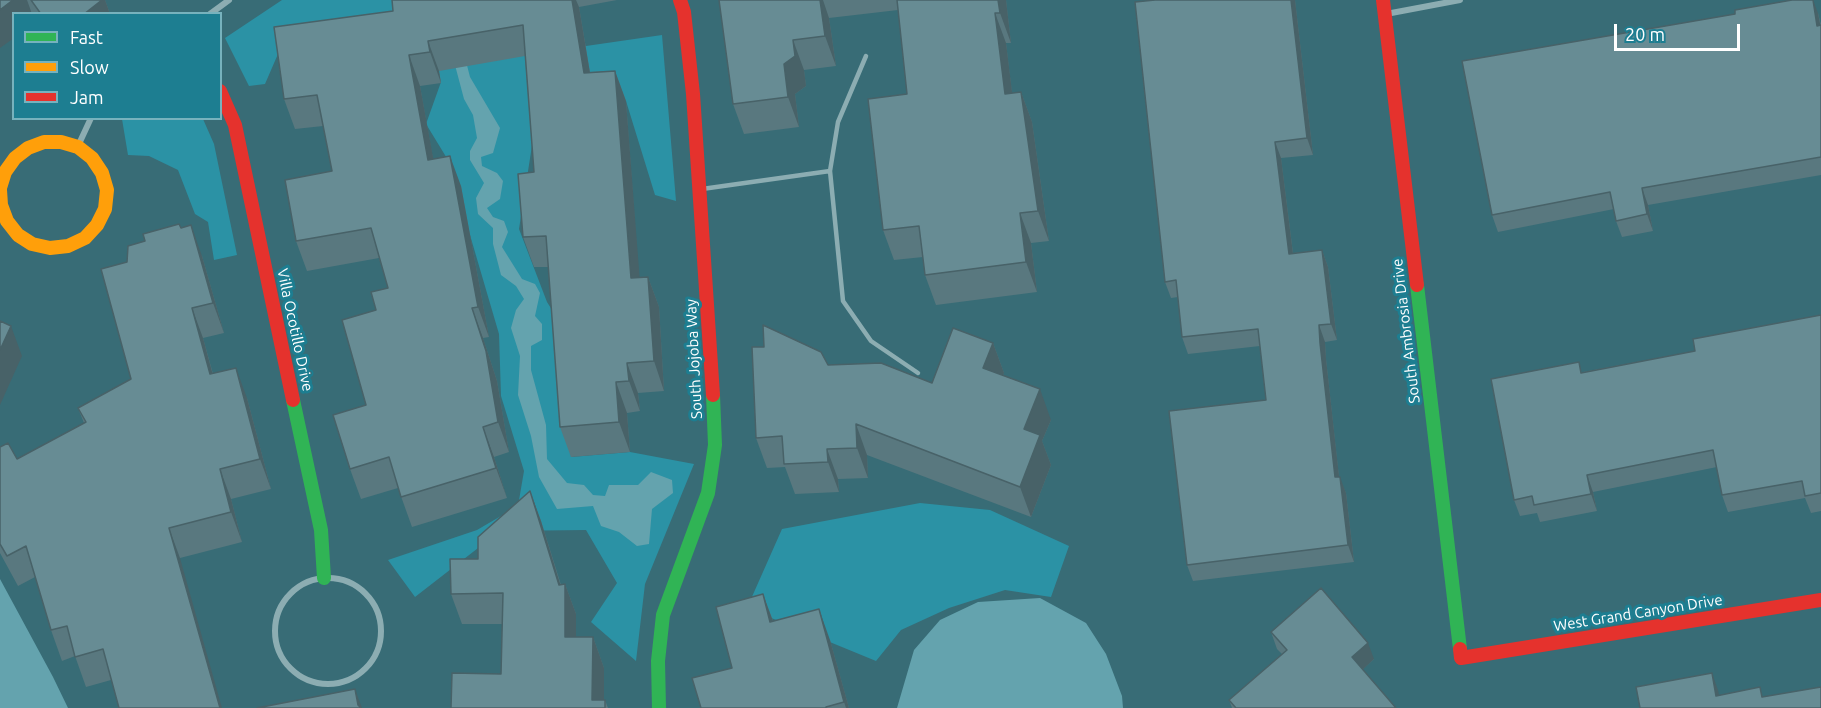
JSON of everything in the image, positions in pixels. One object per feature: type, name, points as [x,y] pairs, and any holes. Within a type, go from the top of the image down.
[{"type":"street","points":[[213,12],[229,0]]},
{"type":"street","name":"South Jojoba Way","points":[[659,708],[658,660],[663,615],[708,493],[715,445],[692,83],[684,12],[680,0]]},
{"type":"street","points":[[1384,7],[1460,0]]},
{"type":"street","name":"South Ambrosia Drive","points":[[1384,7],[1461,658]]},
{"type":"street","name":"Villa Ocotillo Drive","points":[[222,96],[235,125],[321,530],[324,578]]},
{"type":"street","points":[[78,147],[90,120]]},
{"type":"street","points":[[44,142],[61,142],[78,147],[92,158],[102,173],[107,190],[105,209],[97,225],[85,238],[68,246],[50,248],[32,244],[18,235],[7,221],[1,205],[0,189],[4,171],[28,148],[44,142]]},
{"type":"street","points":[[324,578],[341,580],[357,586],[370,598],[378,614],[382,630],[380,647],[371,663],[359,675],[343,682],[326,684],[308,681],[293,672],[282,658],[276,641],[275,623],[281,607],[292,592],[307,582],[324,578]]},
{"type":"street","name":"West Grand Canyon Drive","points":[[1461,658],[1821,600]]},
{"type":"lane","points":[[866,56],[838,123],[830,171],[843,301],[870,341],[918,373]]},
{"type":"lane","points":[[700,189],[830,171]]},
{"type":"shaded area","points":[[282,0],[476,0],[586,46],[662,35],[676,201],[655,195],[626,101],[538,107],[519,229],[547,302],[561,324],[571,457],[630,452],[694,464],[645,584],[636,661],[591,622],[617,583],[586,530],[500,531],[415,597],[388,560],[477,530],[518,506],[524,471],[501,396],[499,334],[448,160],[426,124],[441,82],[281,47],[265,84],[249,86],[225,38]]},
{"type":"shaded area","points":[[460,38],[470,77],[500,128],[493,153],[481,157],[482,166],[497,173],[503,181],[500,199],[487,208],[493,217],[504,221],[508,232],[502,247],[522,279],[535,284],[540,293],[535,316],[542,324],[542,340],[531,346],[531,370],[546,425],[547,459],[567,483],[584,485],[593,495],[605,496],[609,485],[638,485],[651,472],[672,480],[673,493],[652,509],[649,544],[637,546],[619,532],[601,526],[593,506],[557,509],[539,477],[531,436],[518,395],[520,356],[511,328],[516,310],[524,299],[516,286],[501,275],[493,244],[493,228],[478,214],[476,198],[484,183],[470,160],[470,151],[477,138],[473,115],[464,99],[451,50]]},
{"type":"shaded area","points":[[122,120],[203,120],[214,144],[237,255],[214,260],[208,222],[195,214],[178,170],[149,156],[128,155]]},
{"type":"shaded area","points":[[920,503],[990,510],[1069,546],[1051,597],[1005,590],[949,608],[901,630],[876,661],[747,608],[782,529]]},
{"type":"shaded area","points":[[0,579],[53,677],[68,708],[0,708]]},
{"type":"shaded area","points":[[1040,598],[1086,623],[1106,654],[1122,696],[1123,708],[897,708],[914,650],[940,620],[978,602]]},
{"type":"building","points":[[0,0],[13,0],[0,10]]},
{"type":"building","points":[[31,0],[102,0],[87,12],[40,12]]},
{"type":"building","points":[[392,0],[572,0],[584,73],[615,71],[631,278],[648,277],[654,361],[627,363],[629,381],[616,382],[619,422],[560,427],[546,236],[523,237],[518,174],[534,172],[523,25],[428,41],[430,52],[409,55],[428,160],[450,156],[478,307],[472,308],[486,351],[498,422],[483,427],[496,468],[401,497],[389,457],[350,469],[333,415],[366,405],[342,320],[376,310],[371,292],[388,288],[371,228],[296,241],[285,180],[332,171],[317,95],[284,99],[274,27],[393,11]]},
{"type":"building","points":[[719,0],[820,0],[825,36],[793,40],[795,56],[784,64],[788,97],[733,104]]},
{"type":"building","points":[[897,0],[998,0],[1000,13],[995,13],[1005,94],[1021,92],[1038,211],[1020,213],[1026,262],[925,275],[919,226],[883,230],[868,99],[907,94]]},
{"type":"building","points":[[1291,0],[1307,138],[1275,142],[1289,254],[1322,250],[1331,324],[1319,325],[1320,343],[1335,477],[1340,477],[1348,545],[1187,565],[1169,411],[1266,400],[1258,329],[1182,337],[1176,280],[1165,282],[1135,2]]},
{"type":"building","points":[[1792,0],[1813,0],[1817,26],[1821,25],[1821,157],[1642,188],[1647,214],[1616,221],[1610,192],[1492,215],[1462,61],[1735,14],[1735,10]]},
{"type":"building","points":[[179,224],[181,228],[191,225],[213,303],[192,308],[210,374],[236,368],[260,459],[220,469],[231,512],[169,528],[220,708],[119,708],[103,649],[75,657],[67,626],[51,630],[26,546],[7,556],[0,544],[0,447],[8,443],[17,459],[86,422],[78,408],[131,379],[101,269],[127,262],[128,246],[145,241],[143,234]]},
{"type":"building","points":[[1821,315],[1821,493],[1805,496],[1802,481],[1722,495],[1713,450],[1587,475],[1591,494],[1534,505],[1532,496],[1514,500],[1491,379],[1579,362],[1581,373],[1695,351],[1693,339]]},
{"type":"building","points":[[0,321],[11,326],[0,350]]},
{"type":"building","points":[[763,325],[821,352],[828,365],[881,363],[932,383],[953,328],[993,343],[983,368],[1040,389],[1024,429],[1040,435],[1020,487],[856,424],[857,448],[827,449],[828,462],[784,464],[782,436],[756,438],[752,347],[764,347]]},
{"type":"building","points":[[530,491],[559,585],[565,584],[565,637],[593,637],[592,700],[605,700],[605,708],[451,708],[452,673],[501,674],[503,593],[451,594],[450,559],[478,559],[478,537]]},
{"type":"building","points":[[1321,588],[1368,643],[1352,657],[1396,708],[1236,708],[1229,700],[1287,650],[1271,632]]},
{"type":"building","points":[[763,594],[770,622],[819,609],[844,702],[826,708],[701,708],[692,678],[732,668],[716,607]]},
{"type":"building","points":[[1712,673],[1716,696],[1760,687],[1762,697],[1821,687],[1821,708],[1640,708],[1636,687]]},
{"type":"building","points":[[355,689],[358,705],[361,708],[257,708]]},
{"type":"traffic: fast","points":[[1417,285],[1460,649]]},
{"type":"traffic: fast","points":[[659,708],[658,661],[663,615],[708,493],[715,445],[713,395]]},
{"type":"traffic: fast","points":[[293,400],[321,530],[324,578]]},
{"type":"traffic: slow","points":[[0,188],[5,172],[15,158],[28,148],[44,142],[61,142],[78,147],[92,158],[102,173],[107,190],[105,209],[97,225],[85,238],[68,246],[50,248],[32,244],[18,235],[7,221],[1,205],[0,190]]},
{"type":"traffic: jam","points":[[680,0],[684,12],[693,94],[713,395]]},
{"type":"traffic: jam","points":[[1383,0],[1417,285]]},
{"type":"traffic: jam","points":[[222,96],[235,125],[293,400]]},
{"type":"traffic: jam","points":[[1460,649],[1461,658],[1821,600]]}]
